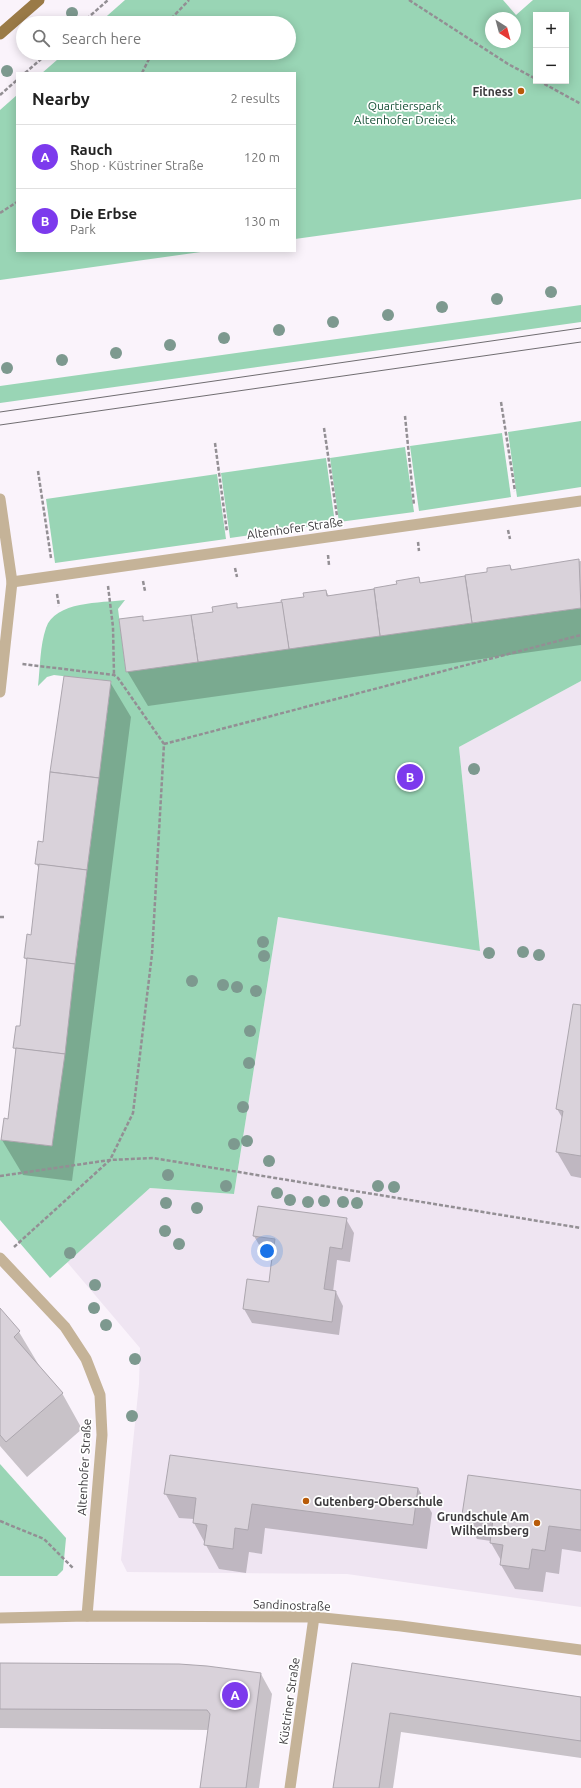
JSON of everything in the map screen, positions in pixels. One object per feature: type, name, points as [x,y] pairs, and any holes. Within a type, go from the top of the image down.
[{"type":"main road","points":[[21,16],[39,0]]},
{"type":"main road","points":[[0,34],[16,20]]},
{"type":"street","points":[[0,499],[12,582],[0,692]]},
{"type":"street","name":"Altenhofer Straße","points":[[12,582],[581,500]]},
{"type":"street","name":"Altenhofer Straße","points":[[0,1258],[65,1328],[86,1359],[100,1395],[102,1435],[87,1616]]},
{"type":"street","name":"Sandinostraße","points":[[0,1618],[87,1616],[314,1617],[400,1626],[581,1650]]},
{"type":"street","name":"Küstriner Straße","points":[[290,1788],[314,1617]]},
{"type":"path","points":[[90,16],[108,0]]},
{"type":"path","points":[[174,16],[189,0]]},
{"type":"path","points":[[409,0],[508,64],[533,77]]},
{"type":"path","points":[[26,72],[40,60]]},
{"type":"path","points":[[142,72],[148,60]]},
{"type":"path","points":[[0,95],[16,81]]},
{"type":"path","points":[[544,84],[581,104]]},
{"type":"path","points":[[0,213],[16,203]]},
{"type":"path","points":[[501,402],[517,510]]},
{"type":"path","points":[[404,416],[415,524]]},
{"type":"path","points":[[324,428],[340,535]]},
{"type":"path","points":[[215,443],[228,536],[232,550]]},
{"type":"path","points":[[38,471],[59,606]]},
{"type":"path","points":[[106,568],[113,627],[114,675]]},
{"type":"path","points":[[164,744],[581,635]]},
{"type":"path","points":[[0,1258],[110,1160],[133,1113],[152,954],[164,744],[118,678],[114,675],[4,662]]},
{"type":"path","points":[[0,917],[5,917]]},
{"type":"path","points":[[0,1176],[110,1160],[154,1158],[581,1228]]},
{"type":"path","points":[[0,1521],[44,1539],[90,1586]]},
{"type":"shaded area","points":[[581,681],[581,1607],[347,1574],[127,1572],[121,1560],[139,1384],[140,1348],[67,1262],[150,1188],[234,1194],[278,917],[480,950],[459,747]]},
{"type":"green space","name":"Quartierspark Altenhofer Dreieck","points":[[125,0],[503,0],[513,12],[485,12],[485,48],[521,48],[521,12],[519,12],[533,0],[581,0],[581,199],[296,239],[296,72],[43,72],[57,60],[296,60],[296,16],[107,16]]},
{"type":"green space","points":[[16,96],[16,252],[201,252],[0,280],[0,110]]},
{"type":"green space","points":[[581,305],[581,322],[0,403],[0,386]]},
{"type":"green space","points":[[581,421],[581,487],[517,497],[508,432]]},
{"type":"green space","points":[[502,433],[511,497],[419,511],[410,446]]},
{"type":"green space","points":[[405,447],[414,512],[339,522],[330,458]]},
{"type":"green space","points":[[326,458],[335,523],[230,538],[221,473]]},
{"type":"green space","points":[[217,474],[226,539],[55,563],[46,499]]},
{"type":"green space","points":[[125,600],[118,609],[126,671],[581,608],[581,681],[459,747],[480,951],[278,917],[234,1194],[150,1188],[50,1278],[0,1220],[0,1140],[52,1146],[111,682],[54,675],[47,677],[38,686],[40,657],[46,628],[51,619],[59,613],[80,605]]},
{"type":"green space","points":[[0,1464],[66,1538],[63,1570],[57,1576],[0,1576]]},
{"type":"building","points":[[579,559],[581,608],[472,623],[465,575],[487,572],[487,568],[510,565],[511,570]]},
{"type":"building","points":[[465,576],[472,623],[380,636],[374,588],[397,584],[396,581],[419,577],[420,583]]},
{"type":"building","points":[[374,589],[380,636],[289,649],[281,600],[304,597],[303,593],[326,590],[327,596]]},
{"type":"building","points":[[282,602],[289,649],[198,662],[191,615],[213,612],[212,607],[237,603],[237,608]]},
{"type":"building","points":[[191,615],[198,662],[126,672],[119,619],[143,616],[143,621]]},
{"type":"building","points":[[64,676],[111,681],[99,778],[50,772]]},
{"type":"building","points":[[50,772],[99,778],[87,870],[35,864],[38,841],[43,842]]},
{"type":"building","points":[[39,864],[87,870],[75,964],[24,958],[27,934],[31,935]]},
{"type":"building","points":[[27,958],[75,964],[65,1054],[13,1048],[16,1026],[20,1026]]},
{"type":"building","points":[[573,1004],[581,1005],[581,1156],[556,1152],[563,1111],[556,1109]]},
{"type":"building","points":[[16,1048],[65,1054],[52,1146],[1,1140],[4,1118],[8,1119]]},
{"type":"building","points":[[258,1206],[347,1218],[342,1249],[330,1247],[324,1289],[336,1291],[332,1322],[243,1309],[247,1279],[269,1282],[275,1239],[253,1236]]},
{"type":"building","points":[[0,1308],[20,1331],[14,1337],[63,1393],[6,1442],[0,1435]]},
{"type":"building","name":"Gutenberg-Oberschule","points":[[170,1455],[418,1488],[413,1525],[252,1504],[248,1530],[235,1528],[233,1549],[204,1545],[207,1525],[193,1523],[196,1498],[164,1494]]},
{"type":"building","name":"Grundschule Am Wilhelmsberg","points":[[468,1475],[581,1490],[581,1530],[549,1526],[545,1551],[532,1549],[529,1569],[500,1565],[503,1545],[490,1543],[493,1519],[462,1515]]},
{"type":"building","points":[[0,1663],[179,1664],[261,1673],[246,1788],[200,1788],[210,1714],[207,1710],[0,1709]]},
{"type":"building","points":[[352,1663],[581,1697],[581,1741],[390,1713],[379,1788],[333,1788]]},
{"type":"tram line","points":[[0,412],[581,328]]},
{"type":"tram line","points":[[0,425],[581,342]]},
{"type":"place","name":"Fitness","points":[[521,91]]},
{"type":"place","name":"Die Erbse","points":[[410,777]]},
{"type":"place","name":"Gutenberg-Oberschule","points":[[306,1501]]},
{"type":"place","name":"Grundschule Am Wilhelmsberg","points":[[537,1523]]},
{"type":"place","name":"Rauch","points":[[235,1695]]}]
